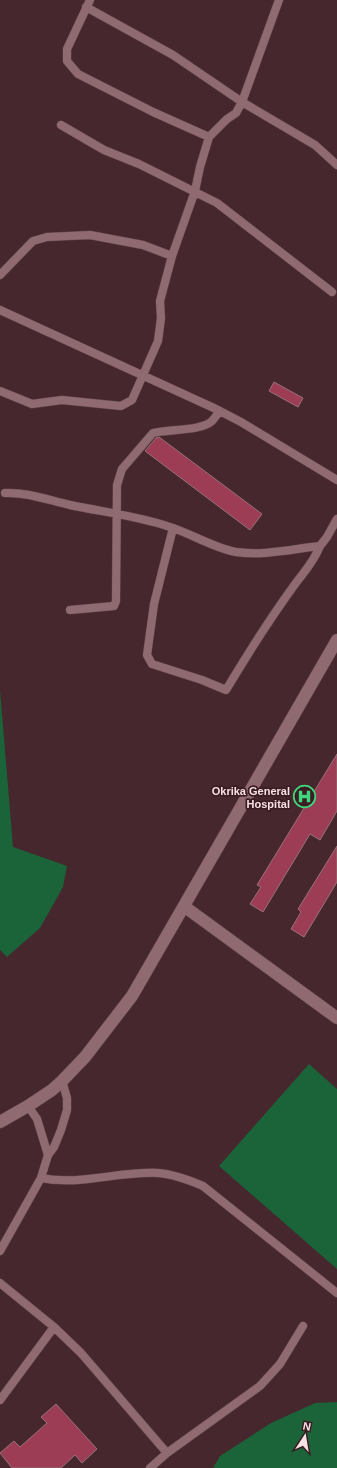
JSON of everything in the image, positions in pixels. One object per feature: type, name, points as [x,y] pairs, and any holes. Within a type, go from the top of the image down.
[{"type":"street","points":[[0,1122],[28,1106],[52,1090],[62,1081],[85,1057],[132,996],[185,907],[337,640]]},
{"type":"street","points":[[185,907],[337,1018]]},
{"type":"lane","points":[[0,391],[32,404],[62,400],[121,406],[132,400],[144,376],[158,341],[161,318],[160,301],[172,256],[195,192],[200,167],[209,137],[226,119],[236,113],[242,102],[279,0]]},
{"type":"lane","points":[[209,137],[153,112],[78,74],[67,60],[67,49],[88,4],[173,55],[242,102],[315,146],[337,165]]},
{"type":"lane","points":[[61,125],[104,150],[139,164],[223,208],[332,292]]},
{"type":"lane","points":[[0,275],[33,241],[47,237],[90,235],[143,245],[172,256]]},
{"type":"lane","points":[[0,310],[220,411],[337,480]]},
{"type":"lane","points":[[70,610],[114,606],[116,601],[117,485],[122,469],[153,433],[160,431],[192,429],[211,423],[220,411]]},
{"type":"lane","points":[[5,493],[18,493],[151,520],[235,552],[256,553],[320,546]]},
{"type":"lane","points":[[173,528],[154,604],[147,654],[152,664],[202,680],[226,690],[244,660],[293,587],[316,556],[320,546],[337,520]]},
{"type":"lane","points":[[0,1252],[41,1178],[48,1155],[54,1147],[61,1130],[66,1110],[67,1098],[62,1081]]},
{"type":"lane","points":[[28,1106],[37,1119],[48,1155]]},
{"type":"lane","points":[[41,1178],[53,1181],[124,1174],[159,1173],[183,1178],[203,1186],[337,1293]]},
{"type":"lane","points":[[0,1283],[54,1327],[81,1353],[167,1453]]},
{"type":"lane","points":[[150,1468],[167,1453],[260,1386],[280,1364],[303,1326]]},
{"type":"lane","points":[[0,1400],[54,1327]]},
{"type":"green space","points":[[0,690],[13,847],[67,866],[63,887],[40,928],[7,957],[0,950]]},
{"type":"green space","points":[[309,1064],[337,1089],[337,1269],[219,1166]]},
{"type":"green space","points":[[337,1402],[337,1468],[213,1468],[220,1456],[271,1423],[315,1403]]},
{"type":"building","points":[[274,382],[303,398],[298,407],[269,391]]},
{"type":"building","points":[[159,437],[262,514],[250,530],[145,451],[156,438]]},
{"type":"building","points":[[337,754],[337,811],[320,840],[310,834],[263,912],[250,904],[261,887],[257,885]]},
{"type":"building","points":[[337,846],[337,882],[304,937],[291,929],[301,912],[298,909]]},
{"type":"building","points":[[56,1404],[97,1449],[82,1463],[75,1455],[61,1468],[12,1468],[0,1453],[14,1441],[20,1447],[47,1423],[41,1417]]},
{"type":"place","name":"Okrika General Hospital","points":[[305,797]]}]
